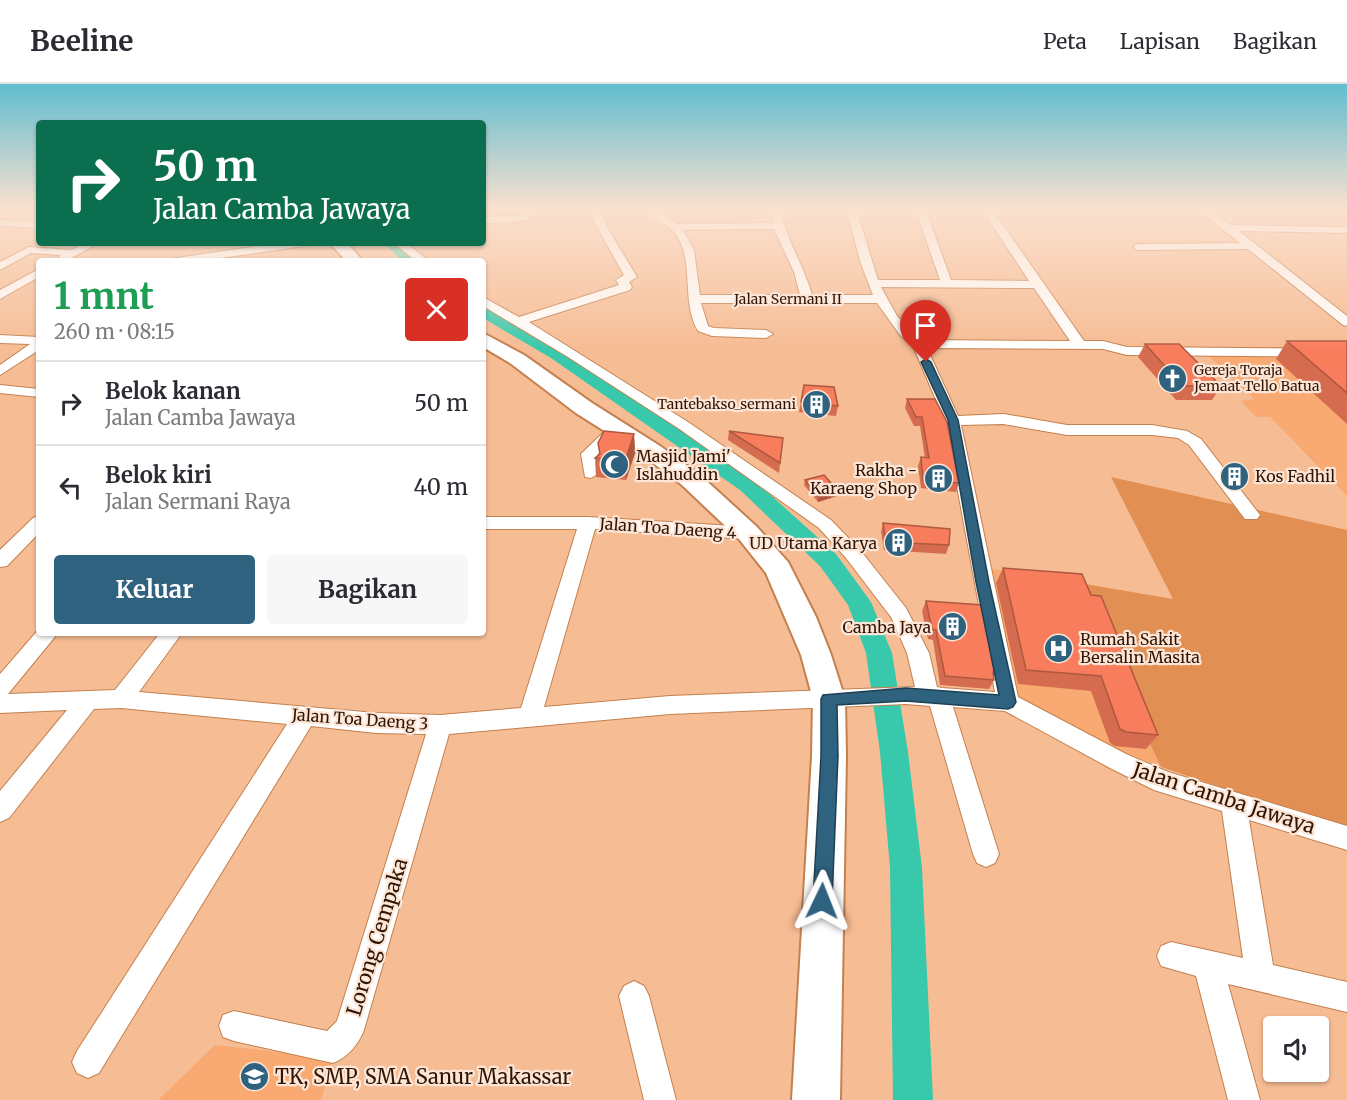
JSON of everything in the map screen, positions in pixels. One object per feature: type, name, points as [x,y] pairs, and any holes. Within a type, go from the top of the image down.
[{"type":"main road","points":[[486,341],[517,359],[578,404],[691,480],[748,532],[778,569],[836,699],[830,756],[816,1100]]},
{"type":"street","points":[[0,267],[20,255]]},
{"type":"street","points":[[206,258],[223,255]]},
{"type":"street","points":[[517,322],[623,289],[626,287],[622,280],[631,277],[618,255]]},
{"type":"street","points":[[689,255],[700,323],[708,331],[766,334]]},
{"type":"street","points":[[792,255],[800,272],[807,300]]},
{"type":"street","points":[[866,255],[881,299],[907,337],[919,344],[1103,345],[1127,351],[1347,353]]},
{"type":"street","points":[[937,255],[947,285]]},
{"type":"street","points":[[1017,255],[1080,345]]},
{"type":"street","points":[[1262,255],[1347,322]]},
{"type":"street","points":[[0,295],[36,274]]},
{"type":"street","points":[[875,283],[1037,285]]},
{"type":"street","name":"Jalan Sermani II","points":[[695,299],[881,299]]},
{"type":"street","points":[[486,303],[573,354],[683,425],[825,524],[853,554],[899,613],[918,653],[924,696],[986,854]]},
{"type":"street","points":[[0,339],[36,343]]},
{"type":"street","points":[[919,344],[953,420],[982,582],[1008,702]]},
{"type":"street","points":[[0,371],[36,345]]},
{"type":"street","points":[[0,389],[36,393]]},
{"type":"street","points":[[953,420],[1004,419],[1022,424],[1067,430],[1152,430],[1182,434],[1195,441],[1251,515]]},
{"type":"street","points":[[591,473],[590,453],[616,428]]},
{"type":"street","name":"Jalan Toa Daeng 4","points":[[486,523],[588,523],[748,532]]},
{"type":"street","points":[[530,716],[588,523]]},
{"type":"street","points":[[0,561],[36,525]]},
{"type":"street","points":[[0,689],[45,636]]},
{"type":"street","points":[[121,699],[170,636]]},
{"type":"street","name":"Jalan Camba Jawaya","points":[[836,699],[924,696],[1008,702],[1118,761],[1164,782],[1347,838]]},
{"type":"street","name":"Jalan Toa Daeng 3","points":[[0,704],[121,699],[376,723],[440,725],[670,705],[836,699]]},
{"type":"street","points":[[0,810],[87,702]]},
{"type":"street","points":[[88,1062],[159,945],[305,716]]},
{"type":"street","name":"Lorong Cempaka","points":[[234,1026],[333,1048],[349,1030],[440,725]]},
{"type":"street","points":[[1234,805],[1260,976]]},
{"type":"street","points":[[1171,956],[1347,997]]},
{"type":"street","points":[[1208,965],[1244,1100]]},
{"type":"street","points":[[634,996],[660,1100]]},
{"type":"shaded area","points":[[1199,347],[1347,347],[1347,496],[1270,417],[1256,417],[1241,401],[1254,399]]},
{"type":"shaded area","points":[[1111,477],[1347,530],[1347,825],[1319,820],[1161,767],[1073,582],[1173,599]]},
{"type":"shaded area","name":"Rumah Sakit Bersalin Masita","points":[[988,568],[1073,582],[1161,767],[1093,739],[1005,689]]},
{"type":"shaded area","name":"TK, SMP, SMA Sanur Makassar","points":[[215,1045],[333,1058],[321,1100],[158,1100]]},
{"type":"building","points":[[1287,341],[1347,341],[1347,393]]},
{"type":"building","points":[[1145,344],[1179,344],[1221,386],[1183,386]]},
{"type":"building","points":[[804,385],[834,387],[838,406],[801,402]]},
{"type":"building","points":[[907,399],[935,399],[947,422],[959,483],[923,480],[921,457],[929,458],[922,417],[916,417]]},
{"type":"building","points":[[604,431],[634,434],[625,461],[595,458],[600,454],[598,443]]},
{"type":"building","points":[[729,431],[783,438],[780,463]]},
{"type":"building","points":[[824,475],[838,491],[819,497],[805,480]]},
{"type":"building","points":[[883,523],[950,529],[949,545],[886,542]]},
{"type":"building","name":"Rumah Sakit Bersalin Masita","points":[[1003,568],[1082,574],[1091,595],[1101,596],[1158,735],[1126,732],[1120,729],[1101,676],[1026,670]]},
{"type":"building","points":[[926,601],[983,605],[996,672],[993,672],[994,680],[945,676],[936,630],[932,629]]},
{"type":"waterway","points":[[486,314],[557,354],[747,485],[828,560],[859,602],[879,653],[894,752],[906,868],[913,1100]]},
{"type":"place","name":"Gereja Toraja Jemaat Tello Batua","points":[[1173,378]]},
{"type":"place","name":"Tantebakso_sermani","points":[[817,404]]},
{"type":"place","name":"Masjid Jami' Islahuddin","points":[[615,465]]},
{"type":"place","name":"Kos Fadhil","points":[[1234,476]]},
{"type":"place","name":"Rakha - Karaeng Shop","points":[[938,479]]},
{"type":"place","name":"UD Utama Karya","points":[[898,543]]},
{"type":"place","name":"Camba Jaya","points":[[952,627]]},
{"type":"place","name":"Rumah Sakit Bersalin Masita","points":[[1059,648]]},
{"type":"place","name":"TK, SMP, SMA Sanur Makassar","points":[[254,1077]]},
{"type":"route","points":[[822,901],[830,756],[829,699],[906,695],[1008,702],[982,582],[953,420],[926,362]]}]
